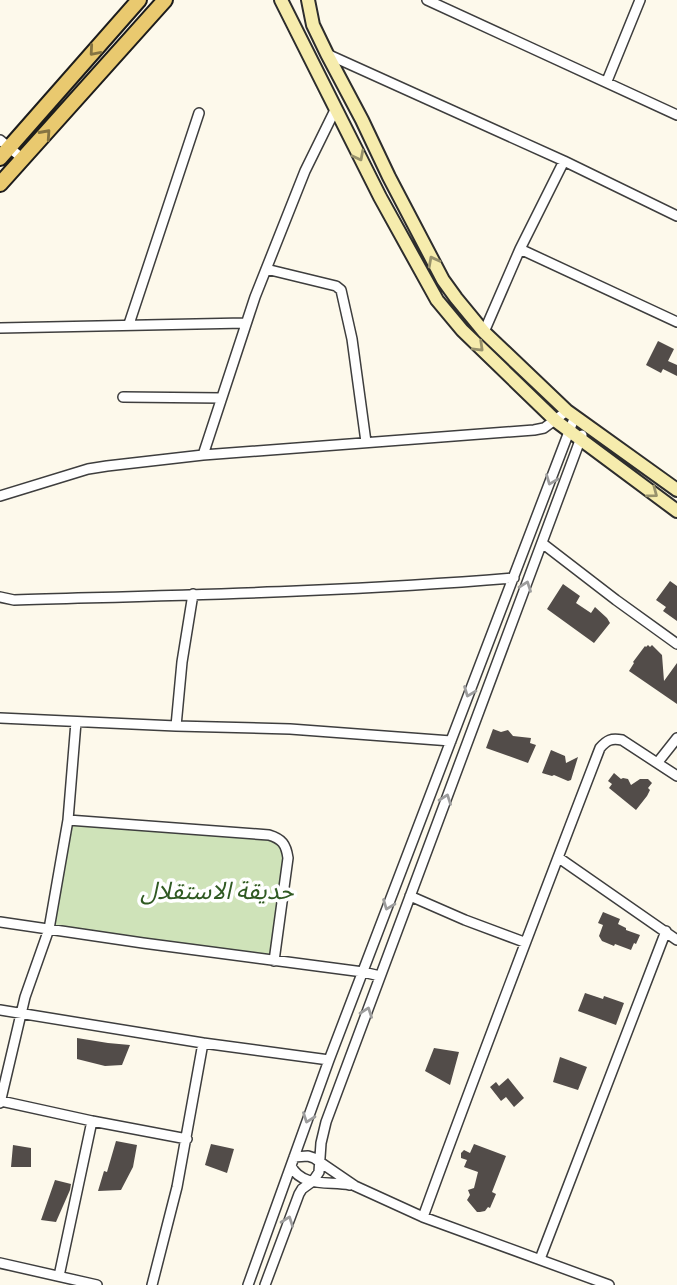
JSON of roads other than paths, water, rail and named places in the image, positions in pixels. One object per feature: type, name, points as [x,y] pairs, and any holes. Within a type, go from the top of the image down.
[{"type":"main road","points":[[3,149],[139,0]]},
{"type":"main road","points":[[0,184],[165,0]]},
{"type":"main road","points":[[281,0],[344,127],[437,300],[462,330],[556,421],[677,511]]},
{"type":"main road","points":[[309,0],[313,25],[327,54],[443,280],[456,298],[484,332],[571,414],[677,490]]},
{"type":"main road","points":[[344,127],[362,120]]},
{"type":"street","points":[[426,0],[677,115]]},
{"type":"street","points":[[607,81],[640,0]]},
{"type":"street","points":[[327,54],[564,161],[677,216]]},
{"type":"street","points":[[203,455],[245,323],[305,171],[336,107]]},
{"type":"street","points":[[130,324],[199,113]]},
{"type":"street","points":[[3,149],[23,159]]},
{"type":"street","points":[[484,332],[520,249],[564,161]]},
{"type":"street","points":[[520,249],[677,322]]},
{"type":"street","points":[[266,269],[336,286],[341,290],[352,339],[366,442]]},
{"type":"street","points":[[0,328],[245,323]]},
{"type":"street","points":[[123,397],[221,398]]},
{"type":"street","points":[[0,496],[88,470],[203,455],[519,432],[544,428],[571,414],[575,435],[542,543],[326,1122],[319,1172],[299,1194],[265,1285]]},
{"type":"street","points":[[248,1285],[329,1060],[513,578],[575,435],[587,425]]},
{"type":"street","points":[[542,543],[677,644]]},
{"type":"street","points":[[0,597],[14,600],[417,586],[513,578]]},
{"type":"street","points":[[176,726],[182,662],[193,594]]},
{"type":"street","points":[[0,718],[290,729],[451,741]]},
{"type":"street","points":[[76,722],[68,820],[49,929],[20,1013],[0,1102],[187,1139]]},
{"type":"street","points":[[423,1217],[524,942],[600,748],[613,738],[622,740],[677,776]]},
{"type":"street","points":[[658,762],[677,738]]},
{"type":"street","points":[[68,820],[269,835],[280,839],[286,847],[288,858],[274,961]]},
{"type":"street","points":[[559,858],[677,940]]},
{"type":"street","points":[[410,897],[524,942]]},
{"type":"street","points":[[0,922],[380,976]]},
{"type":"street","points":[[540,1259],[666,931]]},
{"type":"street","points":[[0,1010],[203,1043],[329,1060]]},
{"type":"street","points":[[152,1285],[177,1187],[203,1043]]},
{"type":"street","points":[[59,1276],[92,1122]]},
{"type":"street","points":[[293,1162],[308,1156],[320,1161],[355,1186],[423,1217],[609,1285]]},
{"type":"street","points":[[293,1162],[301,1179],[355,1186]]},
{"type":"street","points":[[0,1263],[96,1285]]},
{"type":"park label","name":"حديقة الاستقلال","points":[[217,891]]}]
